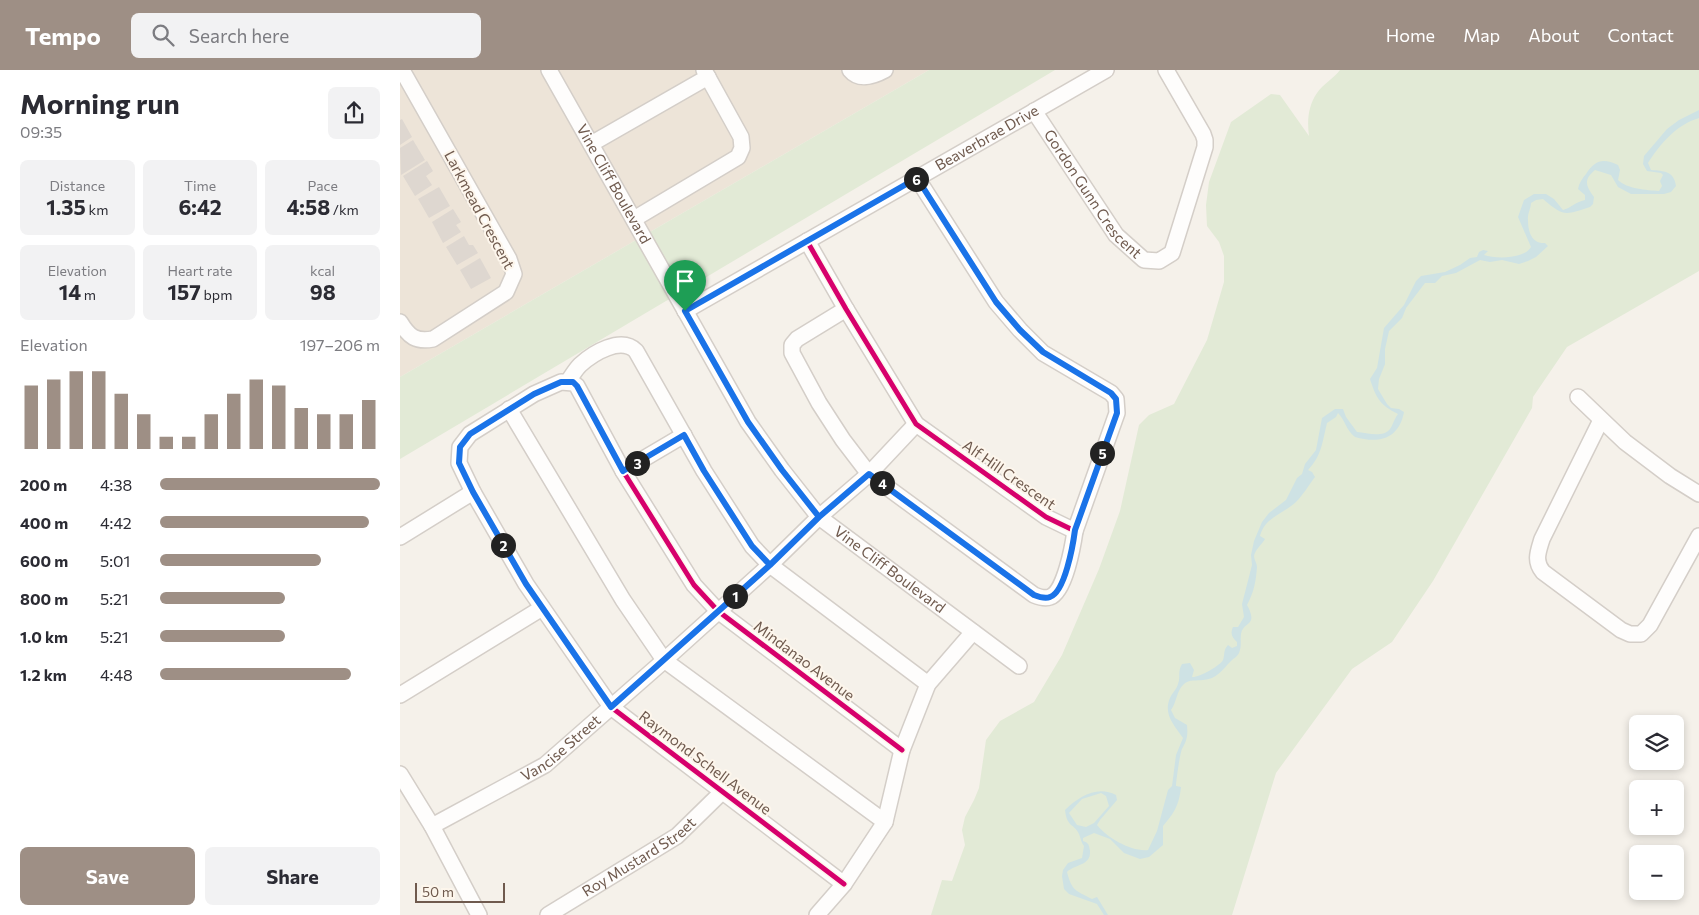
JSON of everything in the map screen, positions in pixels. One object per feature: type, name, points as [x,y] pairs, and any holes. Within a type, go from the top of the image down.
[{"type":"street","name":"Larkmead Crescent","points":[[400,322],[405,331],[415,338],[422,341],[434,338],[506,292],[514,274],[509,259],[402,70]]},
{"type":"street","name":"Vine Cliff Boulevard","points":[[549,70],[748,422],[782,470],[819,517],[1019,666]]},
{"type":"street","points":[[850,70],[853,74],[862,77],[876,75],[885,70]]},
{"type":"street","name":"Beaverbrae Drive","points":[[685,311],[1106,70]]},
{"type":"street","name":"Gordon Gunn Crescent","points":[[1034,111],[1116,235],[1144,260],[1159,261],[1172,253],[1205,147],[1203,134],[1166,70]]},
{"type":"street","points":[[591,144],[706,73],[742,136],[742,148],[738,157],[634,219]]},
{"type":"street","points":[[846,310],[797,339],[792,346],[792,353],[819,403],[843,440],[869,474],[1034,595],[1050,598],[1056,593],[1067,568],[1073,548],[1075,530],[1117,413],[1116,399],[1102,386],[1043,352],[1020,330],[996,302],[917,178]]},
{"type":"street","name":"Alf Hill Crescent","points":[[807,241],[846,310],[916,424],[1046,517],[1075,530]]},
{"type":"street","points":[[400,537],[473,492],[459,463],[460,447],[470,434],[534,394],[556,383],[568,381],[579,366],[589,358],[614,345],[627,345],[636,351],[704,471],[752,546],[770,565],[928,684]]},
{"type":"street","name":"Mindanao Avenue","points":[[568,381],[573,382],[577,386],[623,471],[694,585],[718,611],[902,750]]},
{"type":"street","points":[[1578,397],[1624,442],[1670,476],[1699,494]]},
{"type":"street","points":[[509,410],[623,600],[664,660],[884,822]]},
{"type":"street","points":[[1601,420],[1542,539],[1537,562],[1543,572],[1621,630],[1630,634],[1641,634],[1650,625],[1699,536]]},
{"type":"street","name":"Vancise Street","points":[[432,826],[545,765],[770,565],[819,517],[869,474],[916,424]]},
{"type":"street","points":[[623,471],[684,435]]},
{"type":"street","name":"Raymond Schell Avenue","points":[[473,492],[526,584],[611,707],[844,884]]},
{"type":"street","points":[[400,695],[542,608]]},
{"type":"street","points":[[817,915],[844,884],[884,822],[902,750],[928,684],[973,632]]},
{"type":"street","points":[[400,774],[432,826],[479,915]]},
{"type":"street","name":"Roy Mustard Street","points":[[548,915],[677,836],[722,792]]},
{"type":"shaded area","points":[[400,70],[929,70],[400,377]]},
{"type":"shaded area","points":[[1699,110],[1699,118],[1676,130],[1648,163],[1651,170],[1668,173],[1673,177],[1676,186],[1671,192],[1664,194],[1631,194],[1618,187],[1611,175],[1595,170],[1587,180],[1589,190],[1594,197],[1593,204],[1590,207],[1565,213],[1543,199],[1531,203],[1528,218],[1530,233],[1537,242],[1545,243],[1548,246],[1536,257],[1519,264],[1502,260],[1490,262],[1480,260],[1456,273],[1442,276],[1435,283],[1425,283],[1406,308],[1402,318],[1389,331],[1385,349],[1385,364],[1379,379],[1378,389],[1387,404],[1391,408],[1404,412],[1398,428],[1387,437],[1372,440],[1355,437],[1338,413],[1336,417],[1327,423],[1319,454],[1308,470],[1315,477],[1296,502],[1270,520],[1262,530],[1260,536],[1265,539],[1254,556],[1257,566],[1256,577],[1247,605],[1251,620],[1242,630],[1239,653],[1216,676],[1208,679],[1188,681],[1179,690],[1171,710],[1175,718],[1187,725],[1187,735],[1181,752],[1176,786],[1181,787],[1178,804],[1163,826],[1163,845],[1149,857],[1140,859],[1124,853],[1110,839],[1094,833],[1083,838],[1083,841],[1089,846],[1090,856],[1085,862],[1067,872],[1073,887],[1078,892],[1092,899],[1097,897],[1108,915],[1104,915],[1097,904],[1069,894],[1064,889],[1063,870],[1068,863],[1082,858],[1084,846],[1079,834],[1067,820],[1065,810],[1083,796],[1102,791],[1116,795],[1117,800],[1097,825],[1107,835],[1120,843],[1135,849],[1148,850],[1157,831],[1168,790],[1172,786],[1176,755],[1183,738],[1170,719],[1168,709],[1170,698],[1179,681],[1179,672],[1182,664],[1190,663],[1194,670],[1192,677],[1199,676],[1223,660],[1225,649],[1228,645],[1232,648],[1237,646],[1232,632],[1233,627],[1238,627],[1244,617],[1242,604],[1252,565],[1251,555],[1254,541],[1262,522],[1269,513],[1286,500],[1297,478],[1302,474],[1305,464],[1316,450],[1322,418],[1335,409],[1343,409],[1346,417],[1357,432],[1379,434],[1387,432],[1391,427],[1398,414],[1379,400],[1370,379],[1377,368],[1384,328],[1404,305],[1416,281],[1421,276],[1445,272],[1470,258],[1477,257],[1479,252],[1483,250],[1488,251],[1484,255],[1495,257],[1516,256],[1527,251],[1531,247],[1518,217],[1524,200],[1534,194],[1546,194],[1554,199],[1563,210],[1585,200],[1585,195],[1578,189],[1579,185],[1589,169],[1596,163],[1608,161],[1618,165],[1620,170],[1618,180],[1622,183],[1637,188],[1659,191],[1662,186],[1660,181],[1663,175],[1647,171],[1643,164],[1644,156],[1667,129],[1679,120]],"holes":[[[1101,793],[1106,796],[1109,806],[1094,823],[1086,827],[1077,825],[1069,813],[1082,799]]]},
{"type":"green space","points":[[929,70],[1055,70],[400,459],[400,377]]},
{"type":"green space","points":[[1340,70],[1699,70],[1699,271],[1567,347],[1533,397],[1532,408],[1433,581],[1392,642],[1352,669],[1276,773],[1232,915],[931,915],[942,880],[952,881],[965,845],[962,830],[965,817],[979,788],[986,740],[1000,721],[1034,702],[1062,655],[1099,569],[1120,511],[1139,425],[1149,415],[1174,404],[1207,340],[1224,282],[1224,256],[1219,242],[1207,226],[1206,205],[1209,182],[1231,122],[1271,94],[1280,95],[1309,136],[1309,114],[1314,98],[1319,90]]},
{"type":"building","points":[[402,119],[412,137],[400,145],[400,120]]},
{"type":"building","points":[[413,140],[425,160],[401,175],[400,148]]},
{"type":"building","points":[[427,161],[433,171],[426,176],[432,185],[415,196],[403,176]]},
{"type":"building","points":[[439,187],[450,206],[429,218],[418,199]]},
{"type":"building","points":[[453,209],[461,222],[456,225],[461,232],[443,243],[432,222]]},
{"type":"building","points":[[464,236],[469,245],[473,245],[478,253],[457,265],[446,247]]},
{"type":"building","points":[[480,258],[491,278],[471,289],[460,270]]},
{"type":"cycle path","points":[[807,241],[916,424],[1046,517],[1075,531],[1117,413],[1116,399],[1111,393],[1043,353],[1020,330],[996,302],[917,178]]},
{"type":"cycle path","points":[[844,884],[611,707],[526,584],[473,492],[459,463],[460,447],[470,434],[534,394],[561,382],[573,383],[577,386],[623,471],[694,585],[718,611],[902,750]]},
{"type":"route","points":[[685,311],[748,422],[782,470],[819,517],[770,565],[611,707],[526,584],[473,492],[459,463],[460,447],[470,434],[534,394],[556,383],[568,381],[573,382],[577,386],[623,471],[684,435],[704,471],[752,546],[770,565],[819,517],[869,474],[1034,595],[1050,598],[1056,593],[1067,568],[1073,548],[1075,530],[1117,413],[1116,399],[1102,386],[1043,352],[1020,330],[996,302],[917,178],[685,311]]}]
